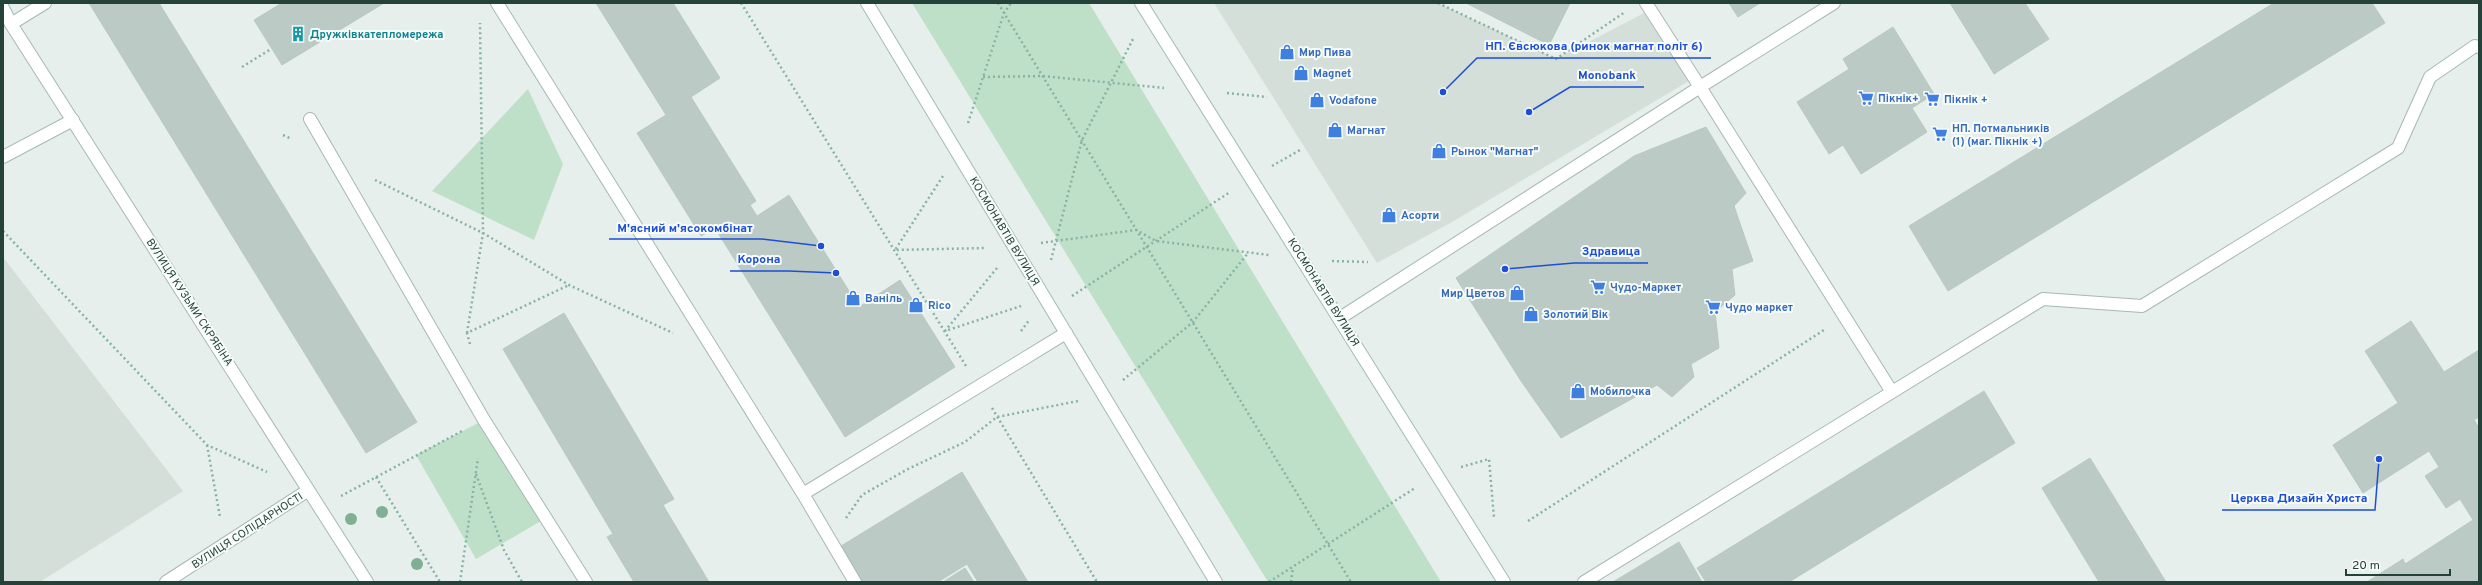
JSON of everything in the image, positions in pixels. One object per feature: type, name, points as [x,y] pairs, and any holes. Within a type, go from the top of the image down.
[{"type":"street","points":[[12,24],[45,3]]},
{"type":"street","points":[[497,3],[803,494],[855,582]]},
{"type":"street","name":"КОСМОНАВТІВ ВУЛИЦЯ","points":[[868,3],[1216,582]]},
{"type":"street","points":[[1646,3],[1892,392]]},
{"type":"street","points":[[1340,318],[1700,87],[1834,3]]},
{"type":"street","name":"КОСМОНАВТІВ ВУЛИЦЯ","points":[[1144,7],[1504,582]]},
{"type":"street","name":"ВУЛИЦЯ КУЗЬМИ СКРЯБІНА","points":[[3,8],[367,582]]},
{"type":"street","points":[[1584,582],[2043,299],[2142,306],[2398,148],[2430,77],[2475,46],[2479,47]]},
{"type":"street","points":[[310,119],[484,420],[586,582]]},
{"type":"street","points":[[3,157],[73,120]]},
{"type":"street","points":[[803,494],[1066,333]]},
{"type":"street","name":"ВУЛИЦЯ СОЛІДАРНОСТІ","points":[[166,582],[308,491]]},
{"type":"path","points":[[741,3],[979,386],[1097,582]]},
{"type":"path","points":[[998,3],[1351,582]]},
{"type":"path","points":[[895,250],[958,153],[1004,13],[1011,3]]},
{"type":"path","points":[[1438,3],[1556,59],[1632,7]]},
{"type":"path","points":[[1017,336],[1045,298],[1054,242],[1082,140],[1110,83],[1144,7]]},
{"type":"path","points":[[467,333],[483,233],[480,19]]},
{"type":"path","points":[[242,67],[271,48]]},
{"type":"path","points":[[983,77],[1043,76],[1267,97]]},
{"type":"path","points":[[283,135],[296,141]]},
{"type":"path","points":[[1052,309],[1252,178],[1300,150]]},
{"type":"path","points":[[370,177],[483,233],[570,285],[674,334]]},
{"type":"path","points":[[3,230],[207,445],[272,474]]},
{"type":"path","points":[[895,250],[1015,247],[1136,230],[1156,241],[1303,260],[1368,262]]},
{"type":"path","points":[[945,331],[1015,247]]},
{"type":"path","points":[[831,541],[862,495],[908,469],[966,442],[997,417],[1104,396],[1193,322],[1248,253]]},
{"type":"path","points":[[945,331],[1045,298]]},
{"type":"path","points":[[1528,521],[1845,317]]},
{"type":"path","points":[[460,582],[484,420]]},
{"type":"path","points":[[207,445],[224,544]]},
{"type":"path","points":[[476,473],[504,550],[522,582]]},
{"type":"path","points":[[1269,582],[1437,474]]},
{"type":"path","points":[[376,476],[440,582]]},
{"type":"path","points":[[1291,582],[1293,566]]},
{"type":"shaded area","name":"Рынок \"Магнат\"","points":[[1214,3],[1438,3],[1556,59],[1644,13],[1689,81],[1452,222],[1377,263]]},
{"type":"shaded area","points":[[3,257],[183,491],[40,582],[3,582]]},
{"type":"green space","points":[[912,3],[1089,3],[1441,582],[1268,582]]},
{"type":"green space","points":[[528,89],[563,164],[534,240],[432,191]]},
{"type":"green space","points":[[484,420],[546,518],[476,559],[416,455]]},
{"type":"building","points":[[89,3],[159,3],[417,422],[366,453]]},
{"type":"building","name":"Дружківкатепломережа","points":[[282,3],[384,3],[282,65],[254,20]]},
{"type":"building","points":[[596,3],[673,3],[720,78],[691,97],[756,201],[750,205],[757,216],[789,195],[859,307],[900,280],[955,367],[845,437],[715,228],[701,236],[637,133],[666,115]]},
{"type":"building","points":[[1466,3],[1570,3],[1549,45]]},
{"type":"building","points":[[1729,3],[1760,3],[1738,17]]},
{"type":"building","points":[[1950,3],[2025,3],[2049,39],[1994,74]]},
{"type":"building","points":[[2274,3],[2372,3],[2385,23],[1948,291],[1909,226]]},
{"type":"building","name":"Пікнік+","points":[[1893,27],[1934,94],[1912,108],[1927,132],[1861,174],[1843,145],[1829,154],[1797,102],[1849,69],[1843,59]]},
{"type":"building","name":"Чудо-Маркет","points":[[1706,127],[1746,193],[1734,206],[1753,261],[1732,269],[1735,295],[1715,312],[1719,348],[1691,364],[1694,377],[1672,397],[1657,385],[1561,438],[1521,381],[1456,278],[1634,156]]},
{"type":"building","points":[[564,313],[674,499],[663,505],[709,582],[634,582],[607,537],[613,534],[503,349]]},
{"type":"building","points":[[2411,321],[2444,372],[2479,350],[2479,417],[2474,420],[2479,428],[2478,582],[2367,582],[2403,559],[2405,564],[2473,520],[2460,499],[2446,508],[2425,476],[2439,467],[2429,451],[2363,493],[2333,445],[2398,403],[2365,351]]},
{"type":"building","points":[[1984,391],[2015,443],[1789,582],[1706,582],[1697,568]]},
{"type":"building","points":[[2090,458],[2166,582],[2099,582],[2042,488]]},
{"type":"building","points":[[962,472],[1028,582],[978,582],[967,564],[938,582],[862,582],[841,546]]},
{"type":"building","points":[[1679,542],[1702,582],[1613,582]]},
{"type":"building","points":[[965,568],[974,582],[943,582]]},
{"type":"place","name":"Дружківкатепломережа","points":[[298,34]]},
{"type":"place","name":"Мир Пива","points":[[1287,52]]},
{"type":"place","name":"Magnet","points":[[1301,73]]},
{"type":"place","name":"НП. Євсюкова (ринок магнат політ 6)","points":[[1443,92]]},
{"type":"place","name":"Пікнік+","points":[[1866,98]]},
{"type":"place","name":"Пікнік +","points":[[1932,99]]},
{"type":"place","name":"Vodafone","points":[[1317,100]]},
{"type":"place","name":"Monobank","points":[[1529,112]]},
{"type":"place","name":"Магнат","points":[[1335,130]]},
{"type":"place","name":"НП. Потмальників (1) (маг. Пікнік +)","points":[[1940,134]]},
{"type":"place","name":"Рынок \"Магнат\"","points":[[1439,151]]},
{"type":"place","name":"Асорти","points":[[1389,215]]},
{"type":"place","name":"М'ясний м'ясокомбінат","points":[[821,246]]},
{"type":"place","name":"Здравица","points":[[1505,269]]},
{"type":"place","name":"Корона","points":[[836,273]]},
{"type":"place","name":"Чудо-Маркет","points":[[1598,287]]},
{"type":"place","name":"Мир Цветов","points":[[1517,293]]},
{"type":"place","name":"Ваніль","points":[[853,298]]},
{"type":"place","name":"Rico","points":[[916,305]]},
{"type":"place","name":"Чудо маркет","points":[[1713,307]]},
{"type":"place","name":"Золотий Вік","points":[[1531,314]]},
{"type":"place","name":"Мобилочка","points":[[1578,391]]},
{"type":"place","name":"Церква Дизайн Христа","points":[[2379,459]]}]
